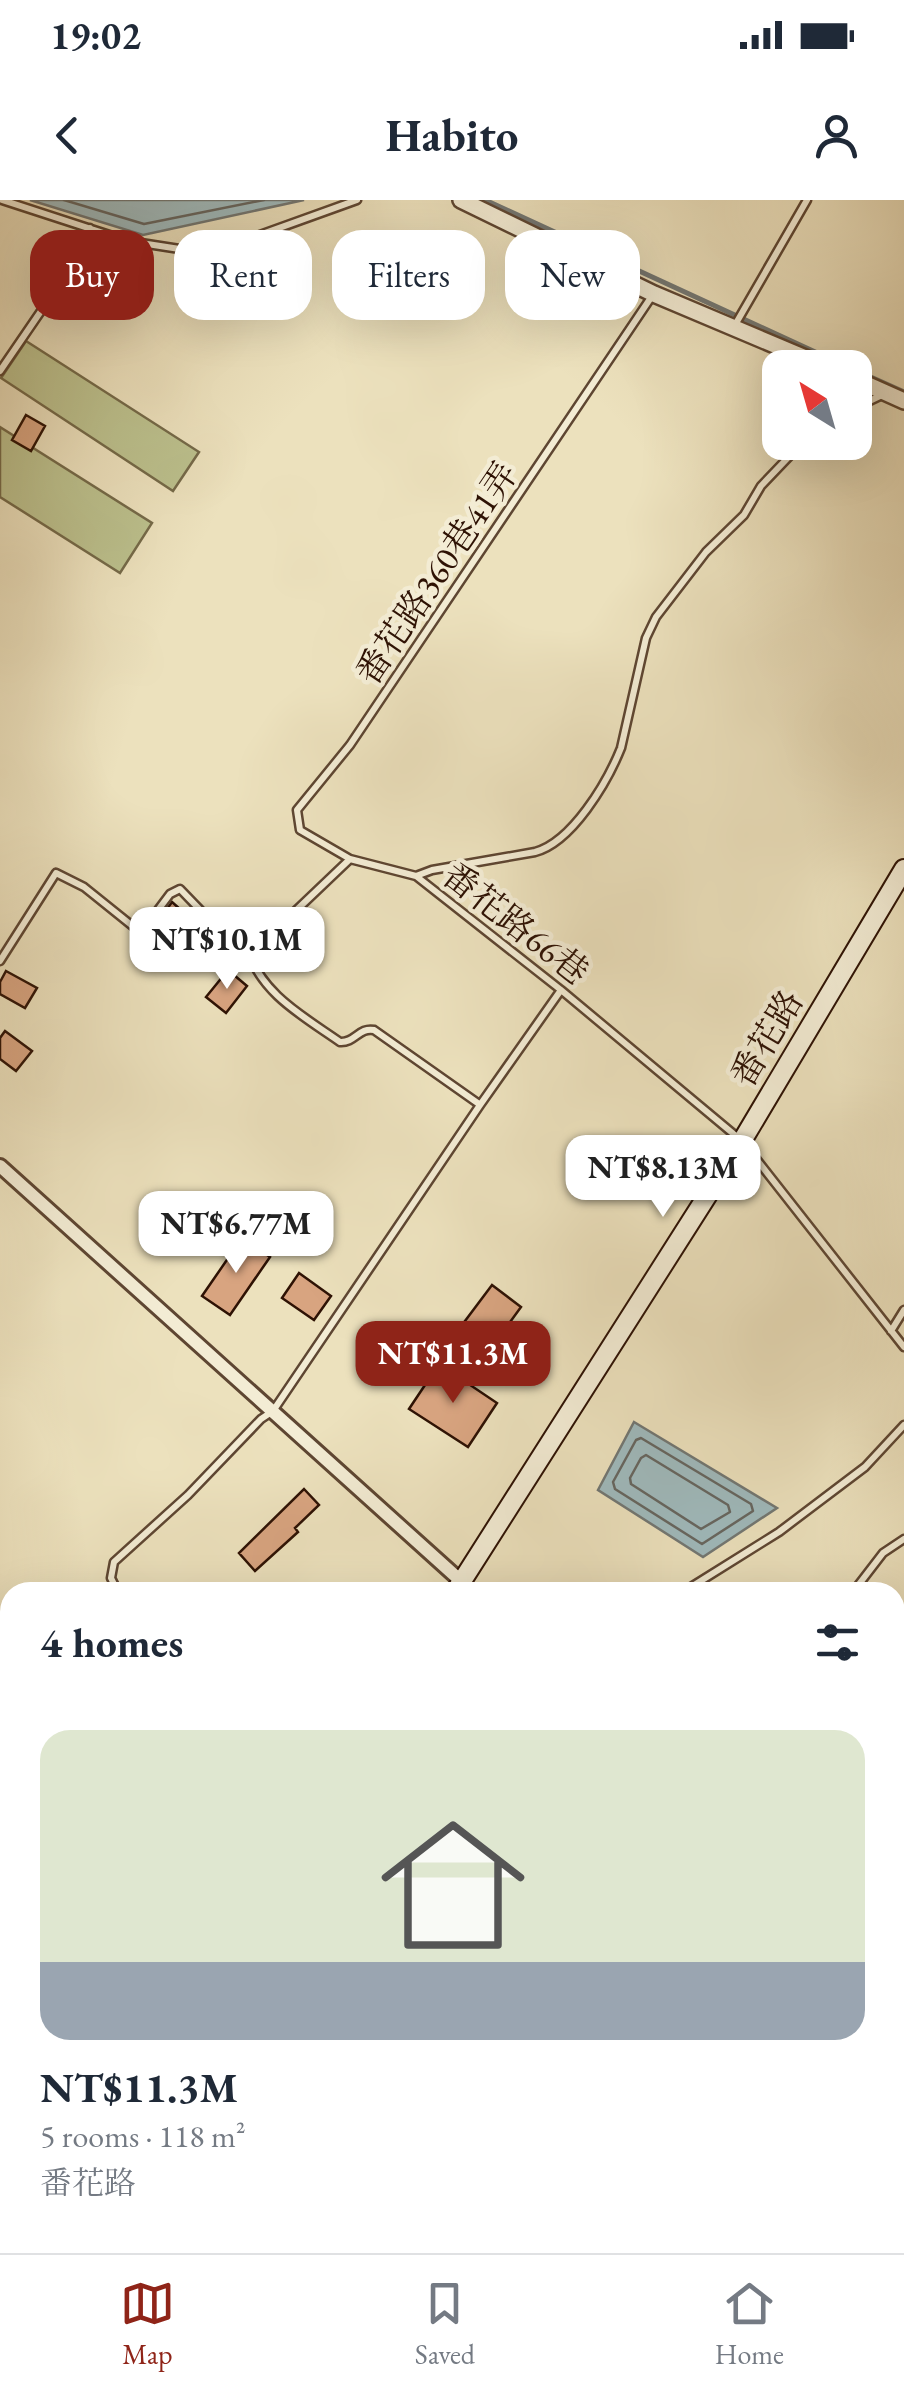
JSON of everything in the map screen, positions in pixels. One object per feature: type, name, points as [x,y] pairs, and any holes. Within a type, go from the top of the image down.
[{"type":"main road","name":"番花路","points":[[462,1582],[742,1141],[904,869]]},
{"type":"street","points":[[461,200],[654,294],[790,350]]},
{"type":"street","points":[[872,387],[904,402]]},
{"type":"street","points":[[0,1166],[273,1411],[452,1582]]},
{"type":"lane","points":[[2,200],[148,246],[204,249],[243,241],[357,200]]},
{"type":"lane","points":[[735,325],[807,200]]},
{"type":"lane","points":[[0,371],[78,258],[90,228]]},
{"type":"lane","name":"番花路360巷41弄","points":[[350,859],[300,830],[297,810],[350,746],[654,294]]},
{"type":"lane","points":[[872,400],[886,393]]},
{"type":"lane","points":[[416,876],[535,852],[566,836],[615,764],[646,638],[656,617],[786,460]]},
{"type":"lane","points":[[0,961],[56,873],[84,888],[135,928],[146,926],[170,894],[180,889],[234,945],[247,948],[264,941],[350,859]]},
{"type":"lane","name":"番花路66巷","points":[[350,859],[416,876],[561,990],[742,1141],[904,1347]]},
{"type":"lane","points":[[247,948],[252,965],[272,993],[340,1042],[350,1041],[362,1030],[374,1030],[480,1104]]},
{"type":"lane","points":[[114,1582],[111,1572],[118,1557],[273,1411],[561,990]]},
{"type":"lane","points":[[890,1331],[904,1310]]},
{"type":"lane","points":[[699,1582],[778,1532],[865,1467],[904,1425]]},
{"type":"lane","points":[[861,1582],[883,1553],[904,1538]]},
{"type":"green space","points":[[26,341],[199,452],[173,491],[1,378]]},
{"type":"green space","points":[[0,427],[152,523],[120,573],[0,497]]},
{"type":"water","points":[[30,200],[304,200],[154,233],[127,230]]},
{"type":"water","points":[[634,1422],[777,1508],[703,1557],[598,1490]]},
{"type":"building","points":[[26,415],[45,426],[31,451],[12,440]]},
{"type":"building","points":[[172,902],[182,911],[149,951],[137,941],[152,930]]},
{"type":"building","points":[[228,970],[247,986],[226,1013],[206,997]]},
{"type":"building","points":[[6,971],[37,988],[25,1008],[0,994],[0,982]]},
{"type":"building","points":[[5,1031],[32,1051],[16,1071],[0,1059],[0,1038]]},
{"type":"building","points":[[242,1238],[270,1257],[230,1315],[202,1296]]},
{"type":"building","points":[[299,1273],[331,1296],[314,1320],[282,1298]]},
{"type":"building","points":[[492,1285],[521,1307],[492,1347],[462,1325]]},
{"type":"building","points":[[439,1364],[497,1403],[468,1447],[409,1409]]},
{"type":"building","points":[[304,1489],[319,1505],[295,1528],[298,1532],[255,1571],[239,1553]]},
{"type":"waterway","points":[[485,200],[811,350]]},
{"type":"waterway","points":[[872,378],[904,392]]}]
